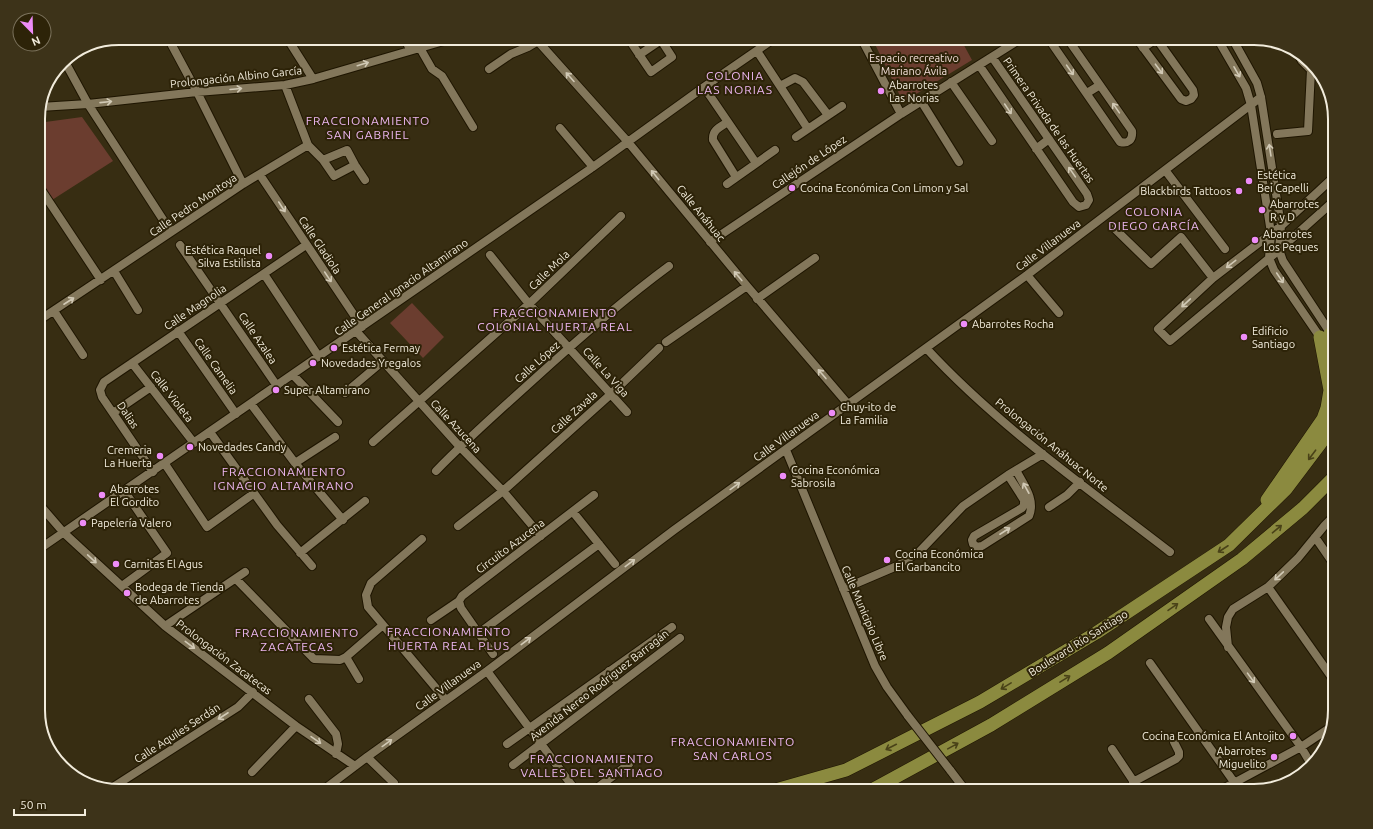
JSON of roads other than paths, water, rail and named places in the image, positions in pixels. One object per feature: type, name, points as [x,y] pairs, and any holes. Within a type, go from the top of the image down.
[{"type":"main road","points":[[1252,522],[1323,419],[1328,402]]},
{"type":"main road","name":"Boulevard Río Santiago","points":[[797,784],[846,770],[980,702],[1096,633],[1222,550],[1229,545],[1286,489],[1328,433]]},
{"type":"main road","name":"Boulevard Río Santiago","points":[[883,784],[991,725],[1108,653],[1242,559],[1303,508],[1328,483]]},
{"type":"street","points":[[172,45],[243,184]]},
{"type":"street","points":[[291,45],[313,79]]},
{"type":"street","points":[[408,45],[410,50]]},
{"type":"street","name":"Prolongación Albino García","points":[[46,108],[197,92],[285,85],[313,79],[430,45]]},
{"type":"street","points":[[489,69],[511,54],[530,45]]},
{"type":"street","name":"Calle Anáhuac","points":[[542,45],[628,142],[757,299],[848,404]]},
{"type":"street","points":[[633,45],[639,55]]},
{"type":"street","name":"Calle General Ignacio Altamirano","points":[[45,545],[125,492],[593,168],[704,87],[765,45]]},
{"type":"street","points":[[865,45],[900,114]]},
{"type":"street","name":"Callejón de López","points":[[710,242],[900,114],[1011,45]]},
{"type":"street","points":[[1053,45],[1120,142],[1125,143],[1130,141],[1133,137],[1132,131],[1072,45]]},
{"type":"street","points":[[1141,45],[1181,99],[1186,101],[1191,100],[1194,95],[1194,90],[1161,45]]},
{"type":"street","points":[[1143,48],[1147,45]]},
{"type":"street","points":[[1221,45],[1246,88],[1251,105],[1271,233],[1269,258],[1274,270],[1328,334]]},
{"type":"street","points":[[1236,45],[1258,83],[1261,97],[1281,226],[1279,250],[1283,261],[1328,333]]},
{"type":"street","points":[[420,48],[432,69],[442,76],[473,127]]},
{"type":"street","points":[[757,51],[808,129]]},
{"type":"street","name":"Primera Privada de las Huertas","points":[[979,65],[1073,202],[1079,207],[1086,205],[1089,200],[1087,194],[992,57]]},
{"type":"street","points":[[67,66],[88,104],[171,232]]},
{"type":"street","points":[[1277,134],[1308,130],[1313,74]]},
{"type":"street","points":[[780,86],[795,78],[803,82],[828,116]]},
{"type":"street","points":[[951,82],[992,141]]},
{"type":"street","points":[[1087,93],[1100,84]]},
{"type":"street","points":[[285,85],[308,145],[323,160],[334,176],[355,165]]},
{"type":"street","points":[[704,87],[756,164]]},
{"type":"street","name":"Calle Villanueva","points":[[331,784],[487,671],[674,530],[1027,275],[1261,97]]},
{"type":"street","points":[[921,101],[959,162]]},
{"type":"street","points":[[796,137],[842,106]]},
{"type":"street","points":[[728,122],[715,130],[712,135],[713,140],[736,177]]},
{"type":"street","points":[[560,128],[593,168]]},
{"type":"street","points":[[1036,149],[1049,139]]},
{"type":"street","name":"Calle Pedro Montoya","points":[[45,317],[243,184],[308,145]]},
{"type":"street","points":[[323,160],[347,150],[365,180]]},
{"type":"street","points":[[727,184],[775,150]]},
{"type":"street","points":[[1165,170],[1225,249]]},
{"type":"street","name":"Calle Gladiola","points":[[260,175],[359,329]]},
{"type":"street","points":[[1328,182],[1281,226],[1213,278],[1158,329],[1170,341],[1224,294],[1279,250],[1328,206]]},
{"type":"street","points":[[45,196],[101,280]]},
{"type":"street","name":"Calle Mola","points":[[373,442],[529,304],[620,216]]},
{"type":"street","points":[[1114,228],[1151,264],[1181,237],[1213,278]]},
{"type":"street","name":"Calle Azalea","points":[[180,245],[221,302],[277,386]]},
{"type":"street","name":"Calle Magnolia","points":[[100,390],[104,382],[306,245]]},
{"type":"street","name":"Calle La Viga","points":[[490,256],[529,304],[627,412]]},
{"type":"street","points":[[757,299],[815,258]]},
{"type":"street","name":"Calle López","points":[[436,471],[569,347],[631,294],[669,266]]},
{"type":"street","points":[[114,271],[138,310]]},
{"type":"street","points":[[264,274],[319,357]]},
{"type":"street","points":[[1027,275],[1059,313]]},
{"type":"street","points":[[666,342],[747,286]]},
{"type":"street","points":[[54,311],[83,355]]},
{"type":"street","name":"Calle Azucena","points":[[359,329],[383,361],[418,402],[503,491],[541,536]]},
{"type":"street","name":"Calle Camelia","points":[[178,331],[236,414]]},
{"type":"street","name":"Calle Zavala","points":[[458,526],[503,491],[611,394],[659,348]]},
{"type":"street","name":"Prolongación Anáhuac Norte","points":[[926,348],[963,386],[1043,454],[1170,552]]},
{"type":"street","points":[[345,394],[383,361]]},
{"type":"street","name":"Calle Violeta","points":[[132,363],[194,443]]},
{"type":"street","points":[[293,375],[338,422]]},
{"type":"street","points":[[113,412],[151,387]]},
{"type":"street","name":"Dalias","points":[[100,390],[102,397],[153,472]]},
{"type":"street","points":[[251,404],[295,463],[343,520]]},
{"type":"street","points":[[210,432],[253,494],[312,566]]},
{"type":"street","points":[[295,463],[334,437]]},
{"type":"street","name":"Calle Municipio Libre","points":[[786,450],[875,666],[887,687],[908,716],[961,784]]},
{"type":"street","points":[[843,590],[897,566],[920,551],[963,506],[1008,475],[1043,454]]},
{"type":"street","points":[[165,464],[207,527],[253,494]]},
{"type":"street","points":[[1008,475],[1024,500],[1024,505],[1022,508],[974,536],[972,540],[973,544],[977,547],[982,546],[1029,516],[1032,508],[1030,496],[1016,470]]},
{"type":"street","points":[[1049,507],[1067,495],[1080,482]]},
{"type":"street","points":[[122,586],[167,553],[125,492]]},
{"type":"street","name":"Circuito Azucena","points":[[431,620],[459,601],[462,596],[594,495]]},
{"type":"street","points":[[300,553],[365,501]]},
{"type":"street","points":[[1024,505],[1032,508]]},
{"type":"street","name":"Prolongación Zacatecas","points":[[45,511],[64,533],[165,626],[296,726],[354,766]]},
{"type":"street","points":[[573,512],[615,564]]},
{"type":"street","points":[[1228,647],[1226,627],[1228,617],[1233,609],[1268,586],[1298,558],[1328,522]]},
{"type":"street","points":[[1315,537],[1328,556]]},
{"type":"street","points":[[422,539],[371,583],[366,594],[368,607],[446,700]]},
{"type":"street","points":[[478,633],[599,544]]},
{"type":"street","points":[[165,626],[245,572]]},
{"type":"street","points":[[236,579],[314,659],[340,660],[346,657],[383,625]]},
{"type":"street","points":[[1268,586],[1328,672]]},
{"type":"street","points":[[459,601],[461,608],[494,654]]},
{"type":"street","points":[[1209,619],[1301,747],[1308,760]]},
{"type":"street","name":"Avenida Nereo Rodríguez Barragán","points":[[507,744],[672,627]]},
{"type":"street","name":"Avenida Nereo Rodríguez Barragán","points":[[513,765],[680,638]]},
{"type":"street","points":[[346,657],[359,679]]},
{"type":"street","points":[[1150,663],[1234,782]]},
{"type":"street","points":[[487,671],[571,784]]},
{"type":"street","points":[[609,671],[618,684]]},
{"type":"street","name":"Calle Aquiles Serdán","points":[[118,784],[238,707],[253,692]]},
{"type":"street","points":[[309,699],[336,734],[338,744],[336,754]]},
{"type":"street","points":[[252,772],[296,726]]},
{"type":"street","points":[[1231,784],[1301,747],[1324,731]]},
{"type":"street","points":[[1112,749],[1133,782],[1176,759],[1179,756],[1179,752],[1174,742]]},
{"type":"street","points":[[367,757],[394,783]]},
{"type":"street","points":[[602,784],[629,764]]},
{"type":"place","name":"Abarrotes Las Norias","points":[[881,91]]},
{"type":"place","name":"Estética Bei Capelli","points":[[1249,181]]},
{"type":"place","name":"Cocina Económica Con Limon y Sal","points":[[792,188]]},
{"type":"place","name":"Blackbirds Tattoos","points":[[1239,191]]},
{"type":"place","name":"Abarrotes R y D","points":[[1262,210]]},
{"type":"place","name":"Abarrotes Los Peques","points":[[1255,240]]},
{"type":"place","name":"Estética Raquel Silva Estilista","points":[[269,256]]},
{"type":"place","name":"Abarrotes Rocha","points":[[964,324]]},
{"type":"place","name":"Edificio Santiago","points":[[1244,337]]},
{"type":"place","name":"Estética Fermay","points":[[334,348]]},
{"type":"place","name":"Novedades Yregalos","points":[[313,363]]},
{"type":"place","name":"Super Altamirano","points":[[276,390]]},
{"type":"place","name":"Chuy-ito de La Familia","points":[[832,413]]},
{"type":"place","name":"Novedades Candy","points":[[190,447]]},
{"type":"place","name":"Cremeria La Huerta","points":[[160,456]]},
{"type":"place","name":"Cocina Económica Sabrosila","points":[[783,476]]},
{"type":"place","name":"Abarrotes El Gordito","points":[[102,495]]},
{"type":"place","name":"Papelería Valero","points":[[83,523]]},
{"type":"place","name":"Cocina Económica El Garbancito","points":[[887,560]]},
{"type":"place","name":"Carnitas El Agus","points":[[116,564]]},
{"type":"place","name":"Bodega de Tienda de Abarrotes","points":[[127,593]]},
{"type":"place","name":"Cocina Económica El Antojito","points":[[1293,736]]},
{"type":"place","name":"Abarrotes Miguelito","points":[[1274,757]]},
{"type":"district","name":"COLONIA LAS NORIAS","points":[[735,82]]},
{"type":"district","name":"FRACCIONAMIENTO SAN GABRIEL","points":[[368,127]]},
{"type":"district","name":"COLONIA DIEGO GARCÍA","points":[[1154,218]]},
{"type":"district","name":"FRACCIONAMIENTO COLONIAL HUERTA REAL","points":[[555,319]]},
{"type":"district","name":"FRACCIONAMIENTO IGNACIO ALTAMIRANO","points":[[284,478]]},
{"type":"district","name":"FRACCIONAMIENTO HUERTA REAL PLUS","points":[[449,638]]},
{"type":"district","name":"FRACCIONAMIENTO ZACATECAS","points":[[297,639]]},
{"type":"district","name":"FRACCIONAMIENTO SAN CARLOS","points":[[733,748]]},
{"type":"district","name":"FRACCIONAMIENTO VALLES DEL SANTIAGO","points":[[592,765]]},
{"type":"park label","name":"Espacio recreativo Mariano Ávila","points":[[914,64]]}]
